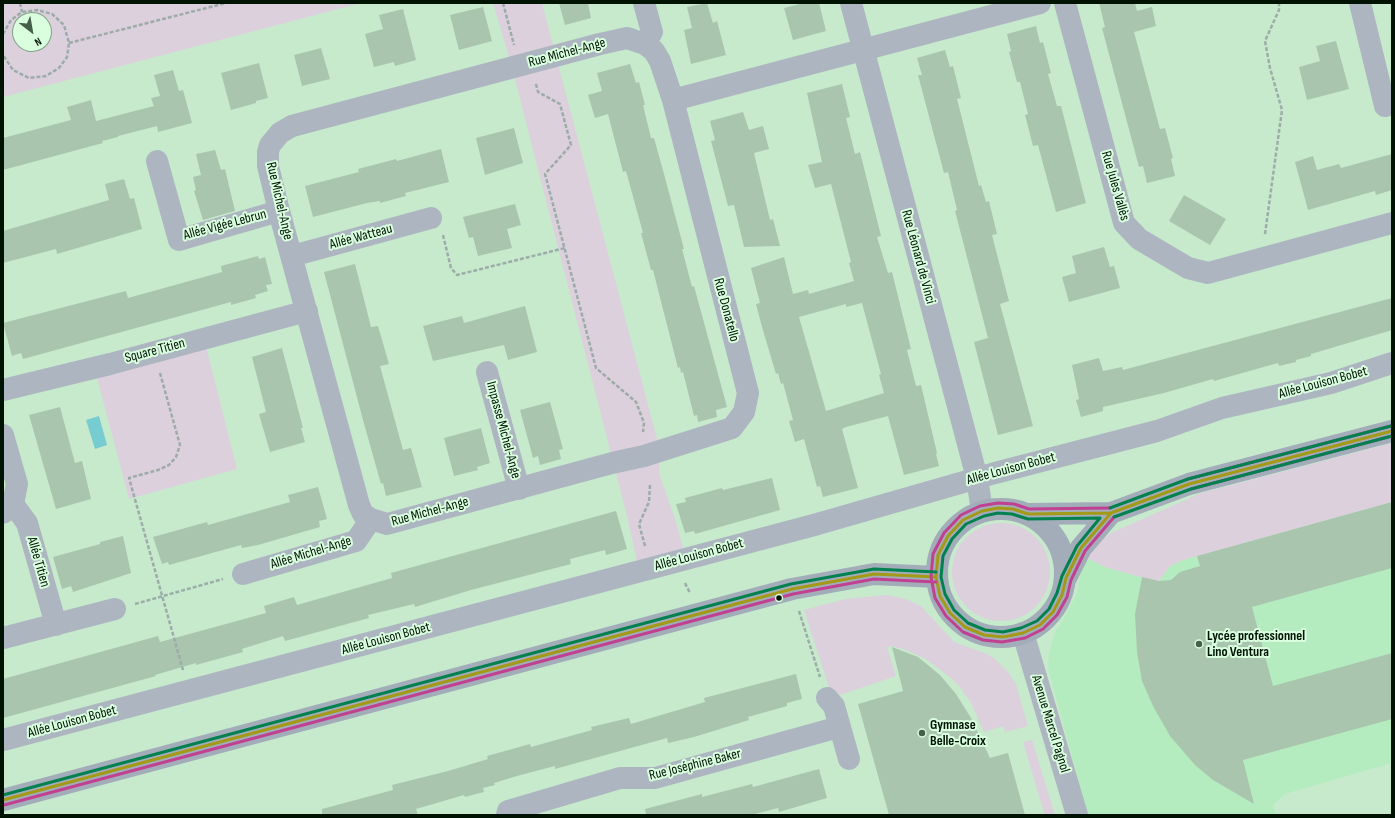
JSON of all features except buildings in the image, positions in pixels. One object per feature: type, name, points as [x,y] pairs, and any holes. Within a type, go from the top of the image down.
[{"type":"main road","points":[[1028,514],[1111,513],[1189,484],[1392,431]]},
{"type":"main road","points":[[1066,578],[1064,558],[1057,539],[1044,524],[1028,514],[1013,509],[998,508],[982,511],[963,520],[948,536],[938,555],[936,576],[940,596],[950,613],[965,627],[984,635],[1004,637],[1023,634],[1040,625],[1053,612],[1062,595],[1066,578],[1081,548],[1111,513]]},
{"type":"main road","points":[[3,800],[792,589],[874,574],[936,576]]},
{"type":"street","points":[[644,3],[652,32],[646,44],[654,51],[660,61],[673,100],[1040,3]]},
{"type":"street","name":"Rue Léonard de Vinci","points":[[850,3],[977,478],[982,511]]},
{"type":"street","points":[[1360,3],[1385,106]]},
{"type":"street","name":"Rue Jules Vallès","points":[[1064,5],[1124,223],[1139,239],[1188,268],[1198,272],[1208,273],[1392,223]]},
{"type":"street","name":"Rue Michel-Ange","points":[[643,447],[519,488],[387,524],[371,519],[363,514],[359,505],[279,211],[268,166],[268,152],[275,138],[292,126],[600,44],[627,38],[646,44]]},
{"type":"street","name":"Rue Donatello","points":[[643,447],[732,428],[744,412],[748,393],[673,100]]},
{"type":"street","name":"Allée Vigée Lebrun","points":[[157,161],[179,240],[279,211]]},
{"type":"street","name":"Allée Watteau","points":[[292,256],[431,218]]},
{"type":"street","name":"Square Titien","points":[[3,390],[307,311]]},
{"type":"street","name":"Allée Louison Bobet","points":[[3,740],[189,692],[814,525],[977,478],[1157,430],[1222,408],[1331,383],[1392,363]]},
{"type":"street","name":"Impasse Michel-Ange","points":[[487,372],[519,488]]},
{"type":"street","points":[[3,435],[17,484],[8,509]]},
{"type":"street","name":"Allée Titien","points":[[8,509],[27,522],[56,625]]},
{"type":"street","name":"Allée Michel-Ange","points":[[243,574],[356,541],[371,519]]},
{"type":"street","points":[[3,638],[115,609]]},
{"type":"street","name":"Avenue Marcel Pagnol","points":[[1023,634],[1077,815]]},
{"type":"street","points":[[826,698],[834,706],[839,727],[850,759]]},
{"type":"street","name":"Rue Joséphine Baker","points":[[507,815],[508,811],[620,778],[655,778],[839,727]]},
{"type":"path","points":[[20,3],[22,12],[37,10],[44,12]]},
{"type":"path","points":[[69,43],[226,3]]},
{"type":"path","points":[[503,3],[515,49]]},
{"type":"path","points":[[1266,257],[1263,246],[1282,110],[1270,68],[1265,41],[1279,10],[1279,3]]},
{"type":"path","points":[[3,55],[4,60],[13,70],[29,78],[46,76],[59,68],[67,57],[69,43],[64,25],[52,14]]},
{"type":"path","points":[[3,34],[12,19]]},
{"type":"path","points":[[534,78],[538,92],[560,104],[571,145],[545,174],[596,368],[636,402],[644,423],[643,447]]},
{"type":"path","points":[[431,218],[440,219],[451,268],[457,275],[565,248]]},
{"type":"path","points":[[154,351],[180,445],[176,458],[169,465],[158,470],[129,478],[189,692]]},
{"type":"path","points":[[650,485],[649,502],[639,524],[651,568]]},
{"type":"path","points":[[677,561],[680,573],[700,613]]},
{"type":"path","points":[[115,609],[243,574]]},
{"type":"path","points":[[792,589],[826,698]]},
{"type":"shaded area","points":[[3,3],[361,3],[3,97]]},
{"type":"shaded area","points":[[493,3],[542,3],[660,450],[659,473],[676,522],[686,559],[639,571],[627,516],[512,68]]},
{"type":"shaded area","points":[[206,346],[237,469],[129,499],[96,374]]},
{"type":"shaded area","points":[[1392,443],[1392,502],[1183,560],[1170,566],[1158,582],[1105,567],[1087,558],[1093,546],[1111,533],[1201,493]]},
{"type":"shaded area","points":[[1392,502],[1392,763],[1285,794],[1273,805],[1276,815],[1088,815],[1048,669],[1049,652],[1055,632],[1077,593],[1080,576],[1087,558],[1105,567],[1158,582],[1170,566],[1183,560]]},
{"type":"shaded area","points":[[991,523],[1011,523],[1020,526],[1036,537],[1047,553],[1050,562],[1050,582],[1047,591],[1036,607],[1020,618],[1011,621],[991,621],[974,613],[966,607],[960,599],[952,582],[952,562],[960,545],[966,537],[974,531]]},
{"type":"shaded area","points":[[887,595],[906,599],[921,606],[954,642],[987,654],[995,659],[1008,672],[1016,684],[1028,726],[1005,732],[1004,726],[984,732],[971,703],[960,687],[950,677],[924,658],[903,649],[890,646],[887,647],[896,676],[840,695],[838,693],[831,694],[804,610],[845,599]]},
{"type":"shaded area","points":[[1032,740],[1055,815],[1043,815],[1044,813],[1023,742]]},
{"type":"water","points":[[99,416],[107,445],[95,449],[86,420]]},
{"type":"transit line","points":[[1188,479],[1391,426]]},
{"type":"transit line","points":[[1110,508],[1188,479],[1391,426]]},
{"type":"transit line","points":[[1189,484],[1392,431]]},
{"type":"transit line","points":[[1191,489],[1392,436]]},
{"type":"transit line","points":[[1114,517],[1191,489],[1392,436]]},
{"type":"transit line","points":[[1111,513],[1189,484]]},
{"type":"transit line","points":[[1111,513],[1189,484]]},
{"type":"transit line","points":[[1110,508],[1029,509],[1014,504],[998,503],[980,506],[961,515],[944,533],[933,554],[931,577],[935,598],[946,616],[963,632],[983,640],[1002,642],[1025,638],[1043,629],[1057,615],[1067,597],[1071,580],[1085,551],[1114,517]]},
{"type":"transit line","points":[[998,508],[1013,509],[1028,514],[1111,513],[1081,548],[1066,578],[1062,595],[1053,612],[1040,625],[1023,633],[1003,637],[984,635],[965,627],[950,613],[940,596],[936,577],[938,555],[948,536],[963,520],[982,511],[998,508]]},
{"type":"transit line","points":[[998,513],[1012,514],[1028,519],[1100,518],[1077,546],[1062,576],[1057,593],[1049,609],[1037,621],[1021,628],[1003,632],[985,630],[968,623],[954,610],[945,594],[941,577],[943,556],[952,539],[966,524],[984,516],[998,513]]},
{"type":"transit line","points":[[3,795],[791,584],[874,569],[936,572]]},
{"type":"transit line","points":[[3,800],[792,589],[874,574],[936,577]]},
{"type":"transit line","points":[[4,805],[793,594],[874,579],[936,582]]},
{"type":"place","name":"Lycée professionnel Lino Ventura","points":[[1199,644]]},
{"type":"place","name":"Gymnase Belle-Croix","points":[[922,733]]}]
